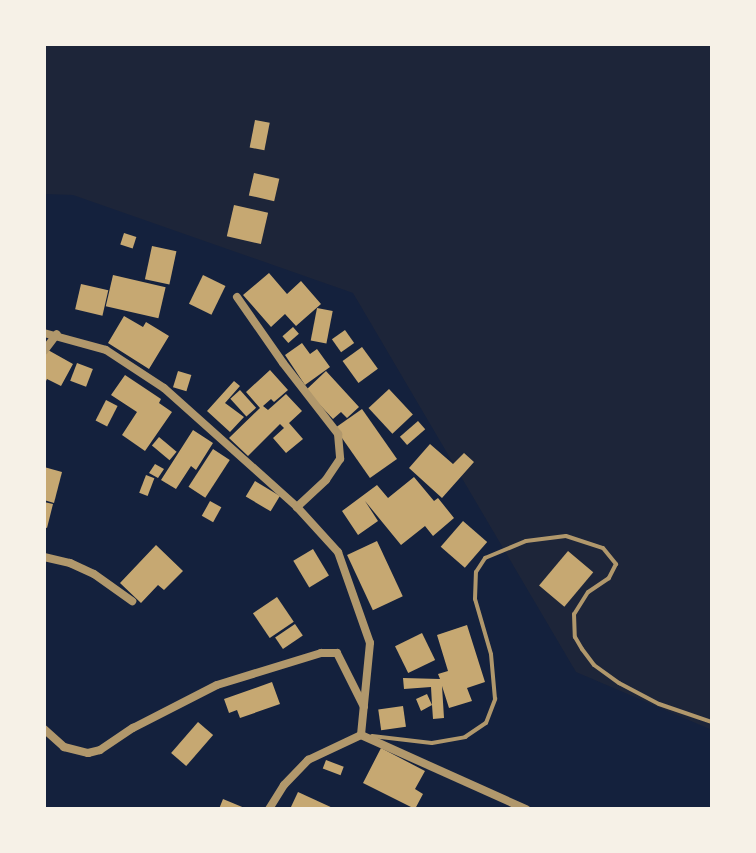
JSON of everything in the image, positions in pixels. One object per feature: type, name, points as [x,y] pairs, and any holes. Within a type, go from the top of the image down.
[{"type":"street","points":[[237,297],[338,434],[340,459],[326,480],[297,507]]},
{"type":"street","points":[[44,333],[57,334],[106,350],[164,388],[297,507],[338,552],[370,643],[366,711],[361,735]]},
{"type":"street","points":[[44,351],[57,334]]},
{"type":"street","points":[[44,557],[70,563],[94,574],[132,601]]},
{"type":"street","points":[[44,729],[64,747],[88,753],[100,750],[133,728],[217,685],[321,653],[337,653],[366,711]]},
{"type":"street","points":[[269,809],[284,785],[308,760],[361,735],[526,809]]},
{"type":"lane","points":[[361,735],[432,743],[465,737],[486,723],[495,699],[491,654],[475,599],[476,572],[485,558],[512,546],[566,536],[603,548],[616,564],[609,578],[588,592],[574,614],[575,637],[594,665],[619,683],[659,704],[712,722]]},
{"type":"shaded area","points":[[44,44],[712,44],[712,730],[576,672],[353,293],[73,195],[44,194]]},
{"type":"building","points":[[255,120],[270,123],[264,150],[250,147]]},
{"type":"building","points":[[254,173],[279,179],[274,201],[249,195]]},
{"type":"building","points":[[234,205],[268,213],[261,244],[227,236]]},
{"type":"building","points":[[124,233],[136,237],[133,248],[120,244]]},
{"type":"building","points":[[152,246],[176,251],[169,284],[145,279]]},
{"type":"building","points":[[269,273],[287,294],[301,281],[321,304],[296,326],[285,314],[271,327],[243,295]]},
{"type":"building","points":[[113,275],[166,287],[158,318],[106,306]]},
{"type":"building","points":[[203,275],[225,286],[211,315],[189,304]]},
{"type":"building","points":[[81,284],[108,290],[102,316],[75,309]]},
{"type":"building","points":[[317,308],[333,311],[326,343],[311,340]]},
{"type":"building","points":[[124,316],[143,327],[146,322],[169,336],[149,369],[108,343]]},
{"type":"building","points":[[293,327],[299,334],[288,343],[282,336]]},
{"type":"building","points":[[345,330],[354,343],[341,352],[332,339]]},
{"type":"building","points":[[302,343],[310,354],[317,349],[330,367],[305,385],[285,355]]},
{"type":"building","points":[[362,347],[378,369],[358,383],[343,361]]},
{"type":"building","points":[[48,350],[73,364],[61,386],[47,379],[44,385],[44,357]]},
{"type":"building","points":[[77,363],[93,369],[86,387],[70,381]]},
{"type":"building","points":[[270,370],[288,390],[274,402],[271,399],[263,406],[268,410],[286,394],[302,411],[289,423],[303,439],[286,453],[273,438],[284,428],[280,424],[248,456],[229,438],[260,408],[246,392]]},
{"type":"building","points":[[178,371],[191,375],[186,391],[173,387]]},
{"type":"building","points":[[326,371],[359,407],[347,418],[341,412],[333,419],[306,390]]},
{"type":"building","points":[[125,375],[161,399],[159,403],[172,412],[145,451],[122,435],[137,412],[111,395]]},
{"type":"building","points":[[234,381],[240,386],[225,403],[244,417],[230,432],[207,411]]},
{"type":"building","points":[[389,389],[413,415],[392,434],[369,408]]},
{"type":"building","points":[[240,390],[256,408],[246,417],[230,399]]},
{"type":"building","points":[[106,400],[118,406],[107,426],[96,420]]},
{"type":"building","points":[[362,409],[397,459],[370,478],[335,428]]},
{"type":"building","points":[[418,421],[425,429],[407,445],[400,437]]},
{"type":"building","points":[[193,430],[213,443],[196,470],[191,466],[176,489],[161,480]]},
{"type":"building","points":[[159,437],[177,452],[170,460],[152,445]]},
{"type":"building","points":[[430,444],[453,464],[464,453],[474,462],[442,498],[409,468]]},
{"type":"building","points":[[213,449],[230,460],[205,498],[188,487]]},
{"type":"building","points":[[155,464],[164,469],[158,478],[149,473]]},
{"type":"building","points":[[44,467],[62,472],[54,503],[44,500]]},
{"type":"building","points":[[146,475],[154,478],[148,496],[139,493]]},
{"type":"building","points":[[414,477],[434,501],[438,498],[454,518],[433,536],[425,526],[401,545],[365,501],[378,521],[358,535],[342,511],[377,485],[388,498]]},
{"type":"building","points":[[255,481],[280,496],[271,511],[246,496]]},
{"type":"building","points":[[210,501],[221,507],[213,522],[202,516]]},
{"type":"building","points":[[44,502],[53,504],[47,528],[44,527]]},
{"type":"building","points":[[463,521],[487,542],[465,568],[441,547]]},
{"type":"building","points":[[377,541],[403,596],[373,610],[347,555]]},
{"type":"building","points":[[156,545],[183,571],[164,590],[158,585],[141,603],[120,583]]},
{"type":"building","points":[[313,549],[329,576],[309,587],[293,561]]},
{"type":"building","points":[[568,551],[593,572],[564,607],[539,585]]},
{"type":"building","points":[[277,597],[294,622],[270,638],[253,613]]},
{"type":"building","points":[[295,624],[303,636],[283,649],[275,637]]},
{"type":"building","points":[[467,625],[485,682],[467,688],[472,701],[449,708],[442,686],[444,718],[433,719],[431,687],[404,689],[403,678],[440,679],[438,674],[448,671],[437,635]]},
{"type":"building","points":[[422,633],[435,660],[408,673],[395,646]]},
{"type":"building","points":[[272,682],[280,704],[240,718],[237,710],[229,713],[224,699]]},
{"type":"building","points":[[427,694],[432,705],[421,711],[416,699]]},
{"type":"building","points":[[403,706],[406,727],[381,730],[378,709]]},
{"type":"building","points":[[198,722],[213,735],[186,766],[171,753]]},
{"type":"building","points":[[381,748],[425,771],[415,789],[423,794],[415,809],[363,783]]},
{"type":"building","points":[[326,760],[344,767],[341,775],[323,768]]},
{"type":"building","points":[[298,792],[335,809],[290,809]]},
{"type":"building","points":[[223,799],[247,809],[219,809]]}]
